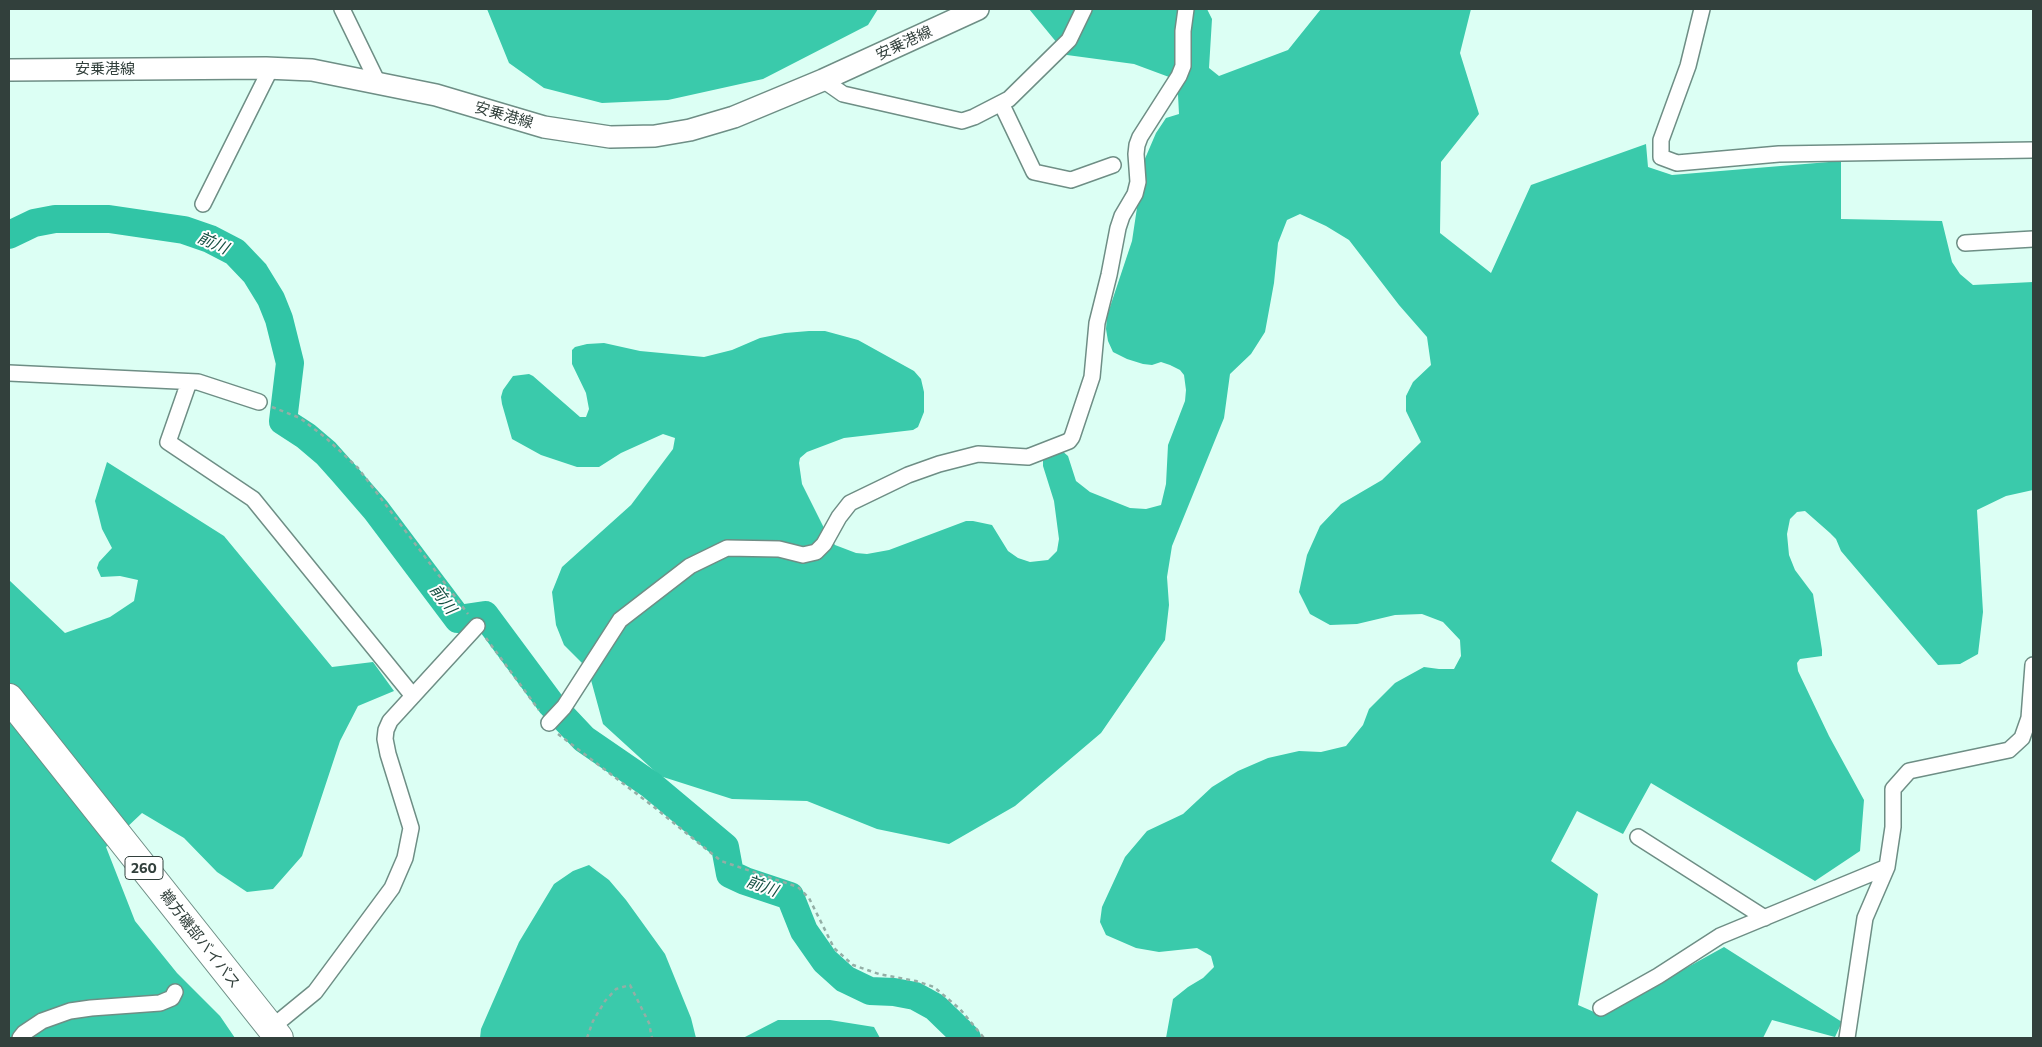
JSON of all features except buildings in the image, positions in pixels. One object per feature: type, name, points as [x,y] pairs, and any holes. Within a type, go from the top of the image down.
[{"type":"highway","name":"鵜方磯部バイパス","points":[[9,698],[275,1033]]},
{"type":"main road","name":"安乗港線","points":[[9,70],[271,68],[312,70],[436,95],[544,127],[610,137],[655,136],[690,130],[734,117],[823,80],[978,9]]},
{"type":"street","points":[[342,9],[378,83]]},
{"type":"street","points":[[823,80],[844,94],[962,121],[1009,99],[1069,40],[1084,9]]},
{"type":"street","points":[[556,716],[620,620],[690,566],[727,548],[779,549],[803,555],[816,552],[824,544],[839,517],[850,503],[908,475],[939,464],[978,454],[1028,457],[1069,441],[1092,377],[1097,323],[1118,228],[1122,216],[1135,194],[1138,182],[1137,145],[1140,137],[1180,76],[1183,66],[1183,31],[1186,9]]},
{"type":"street","points":[[1702,9],[1688,66],[1662,140],[1661,157],[1678,163],[1778,154],[2033,150]]},
{"type":"street","points":[[204,204],[271,68]]},
{"type":"street","points":[[1001,103],[1034,172],[1072,180],[1113,165]]},
{"type":"street","points":[[1965,243],[2033,239]]},
{"type":"street","points":[[9,373],[198,382],[259,402]]},
{"type":"street","points":[[189,382],[168,442],[254,500],[413,696]]},
{"type":"street","points":[[275,1033],[315,992],[392,888],[405,858],[411,828],[385,739],[390,721],[477,626]]},
{"type":"street","points":[[1847,1038],[1865,918],[1887,867],[1893,826],[1893,789],[1909,771],[2009,750],[2022,738],[2029,718],[2033,665]]},
{"type":"street","points":[[1638,837],[1765,918]]},
{"type":"street","points":[[1601,1008],[1658,976],[1720,936],[1887,867]]},
{"type":"street","points":[[20,1038],[24,1033],[42,1021],[70,1012],[91,1008],[160,1003],[172,998],[175,992]]},
{"type":"path","points":[[259,402],[300,418],[326,438],[358,468],[465,610]]},
{"type":"path","points":[[477,626],[556,716],[562,738],[654,807],[721,861],[798,887],[809,898],[834,948],[853,966],[880,974],[916,980],[934,987],[960,1009],[984,1038]]},
{"type":"path","points":[[587,1038],[593,1021],[605,1001],[616,989],[630,985],[649,1023],[652,1038]]},
{"type":"green space","points":[[487,9],[878,9],[868,25],[763,79],[668,100],[602,103],[544,88],[509,63]]},
{"type":"green space","points":[[1029,9],[1207,9],[1212,19],[1209,68],[1219,76],[1288,50],[1321,9],[1471,9],[1460,53],[1479,114],[1441,162],[1440,233],[1491,273],[1531,185],[1646,144],[1648,167],[1672,175],[1841,161],[1841,219],[1942,221],[1952,262],[1960,274],[1973,285],[2033,282],[2033,490],[2006,496],[1977,510],[1983,612],[1978,654],[1960,664],[1938,665],[1841,551],[1836,539],[1830,533],[1805,511],[1797,512],[1790,519],[1787,534],[1789,555],[1795,570],[1813,594],[1822,650],[1822,656],[1800,659],[1797,663],[1798,671],[1829,736],[1864,800],[1860,851],[1815,881],[1651,783],[1623,834],[1577,811],[1551,861],[1598,894],[1578,1005],[1601,1015],[1724,947],[1842,1022],[1835,1037],[1772,1020],[1763,1038],[1166,1038],[1173,999],[1203,978],[1214,967],[1211,956],[1197,948],[1159,952],[1136,948],[1106,935],[1100,922],[1102,907],[1125,857],[1147,831],[1183,814],[1212,787],[1238,771],[1268,758],[1299,751],[1321,752],[1346,746],[1363,725],[1369,709],[1395,683],[1424,667],[1454,669],[1461,656],[1460,640],[1443,622],[1422,614],[1395,615],[1357,624],[1330,625],[1310,614],[1299,592],[1307,555],[1320,526],[1341,504],[1382,480],[1421,442],[1406,411],[1406,396],[1413,382],[1431,365],[1427,337],[1399,305],[1349,240],[1326,226],[1300,214],[1287,220],[1278,243],[1274,283],[1265,332],[1251,354],[1230,374],[1224,418],[1172,546],[1167,577],[1169,605],[1165,640],[1101,733],[1015,806],[949,844],[877,829],[807,801],[732,799],[660,776],[603,724],[588,669],[564,645],[556,625],[552,592],[562,567],[631,505],[673,449],[675,438],[663,434],[621,453],[599,467],[577,467],[541,455],[512,439],[501,397],[503,390],[513,376],[529,374],[533,376],[580,417],[586,417],[589,409],[586,393],[572,364],[572,350],[575,347],[604,343],[640,351],[704,357],[732,350],[760,338],[785,333],[825,331],[858,340],[914,371],[921,379],[924,392],[924,412],[918,427],[913,430],[844,438],[807,452],[800,458],[802,484],[827,534],[835,545],[856,553],[867,554],[889,550],[966,521],[973,521],[992,525],[1008,551],[1018,558],[1030,562],[1048,560],[1057,551],[1059,539],[1054,501],[1043,466],[1043,457],[1061,450],[1068,456],[1076,481],[1090,492],[1130,508],[1146,509],[1161,505],[1166,484],[1168,445],[1185,401],[1184,375],[1180,370],[1161,362],[1152,365],[1143,364],[1113,352],[1108,341],[1106,329],[1107,316],[1132,241],[1144,161],[1156,133],[1166,118],[1179,114],[1178,95],[1169,77],[1134,64],[1067,55]]},
{"type":"green space","points":[[107,462],[224,536],[332,667],[373,662],[394,691],[358,706],[340,741],[302,856],[273,889],[247,892],[217,872],[184,838],[142,813],[106,847],[135,921],[177,973],[220,1016],[235,1038],[9,1038],[9,580],[65,633],[110,617],[134,601],[138,580],[120,576],[101,577],[97,568],[99,562],[112,548],[102,529],[95,501]]},
{"type":"green space","points":[[589,865],[609,880],[665,954],[691,1018],[696,1038],[480,1038],[481,1029],[519,942],[554,884],[573,871]]},
{"type":"green space","points":[[778,1020],[830,1020],[874,1027],[880,1038],[743,1038]]},
{"type":"waterway","name":"前川","points":[[9,235],[34,223],[55,219],[109,219],[184,230],[210,239],[235,252],[255,273],[271,299],[279,319],[290,363],[283,421],[306,436],[326,453],[343,472],[376,510],[458,619],[485,615],[551,704],[584,739],[651,785],[725,847],[730,874],[790,896],[804,931],[825,961],[845,979],[870,991],[894,992],[915,996],[935,1007],[967,1038]]}]
